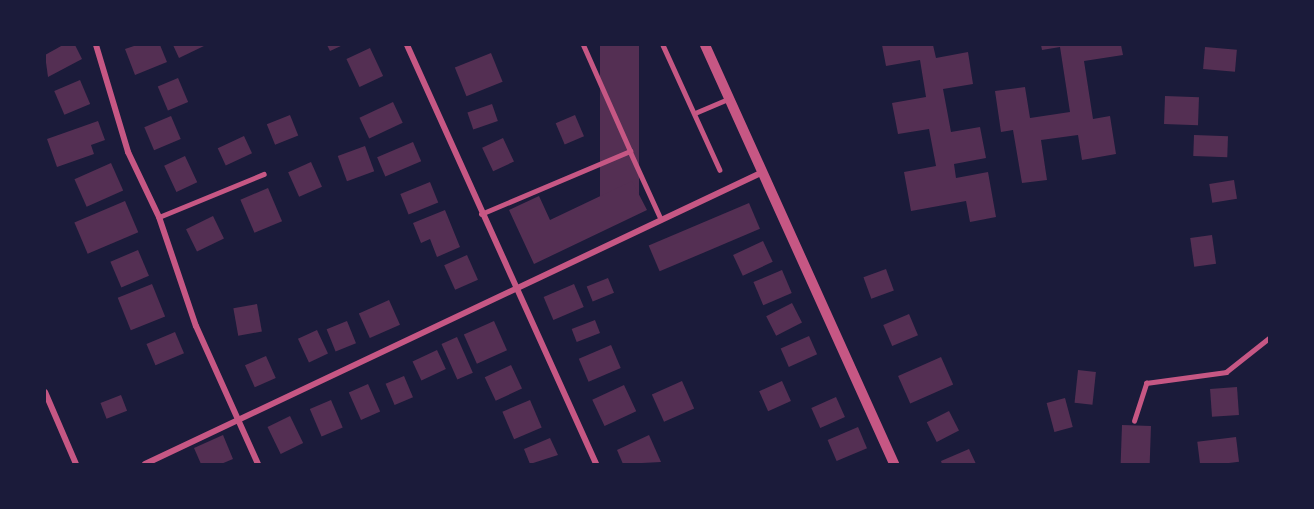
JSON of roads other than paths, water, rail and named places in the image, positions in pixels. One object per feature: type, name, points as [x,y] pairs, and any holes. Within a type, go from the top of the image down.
[{"type":"street","points":[[97,45],[128,152],[159,217],[196,326],[258,464]]},
{"type":"street","points":[[406,45],[514,288],[596,464]]},
{"type":"street","points":[[705,45],[894,464]]},
{"type":"street","points":[[145,464],[761,173]]},
{"type":"street","points":[[45,392],[76,464]]},
{"type":"lane","points":[[583,45],[661,219]]},
{"type":"lane","points":[[663,45],[720,170]]},
{"type":"lane","points":[[695,113],[728,99]]},
{"type":"lane","points":[[481,214],[630,151]]},
{"type":"lane","points":[[159,217],[264,174]]},
{"type":"lane","points":[[1134,421],[1146,383],[1226,372],[1269,338]]}]
